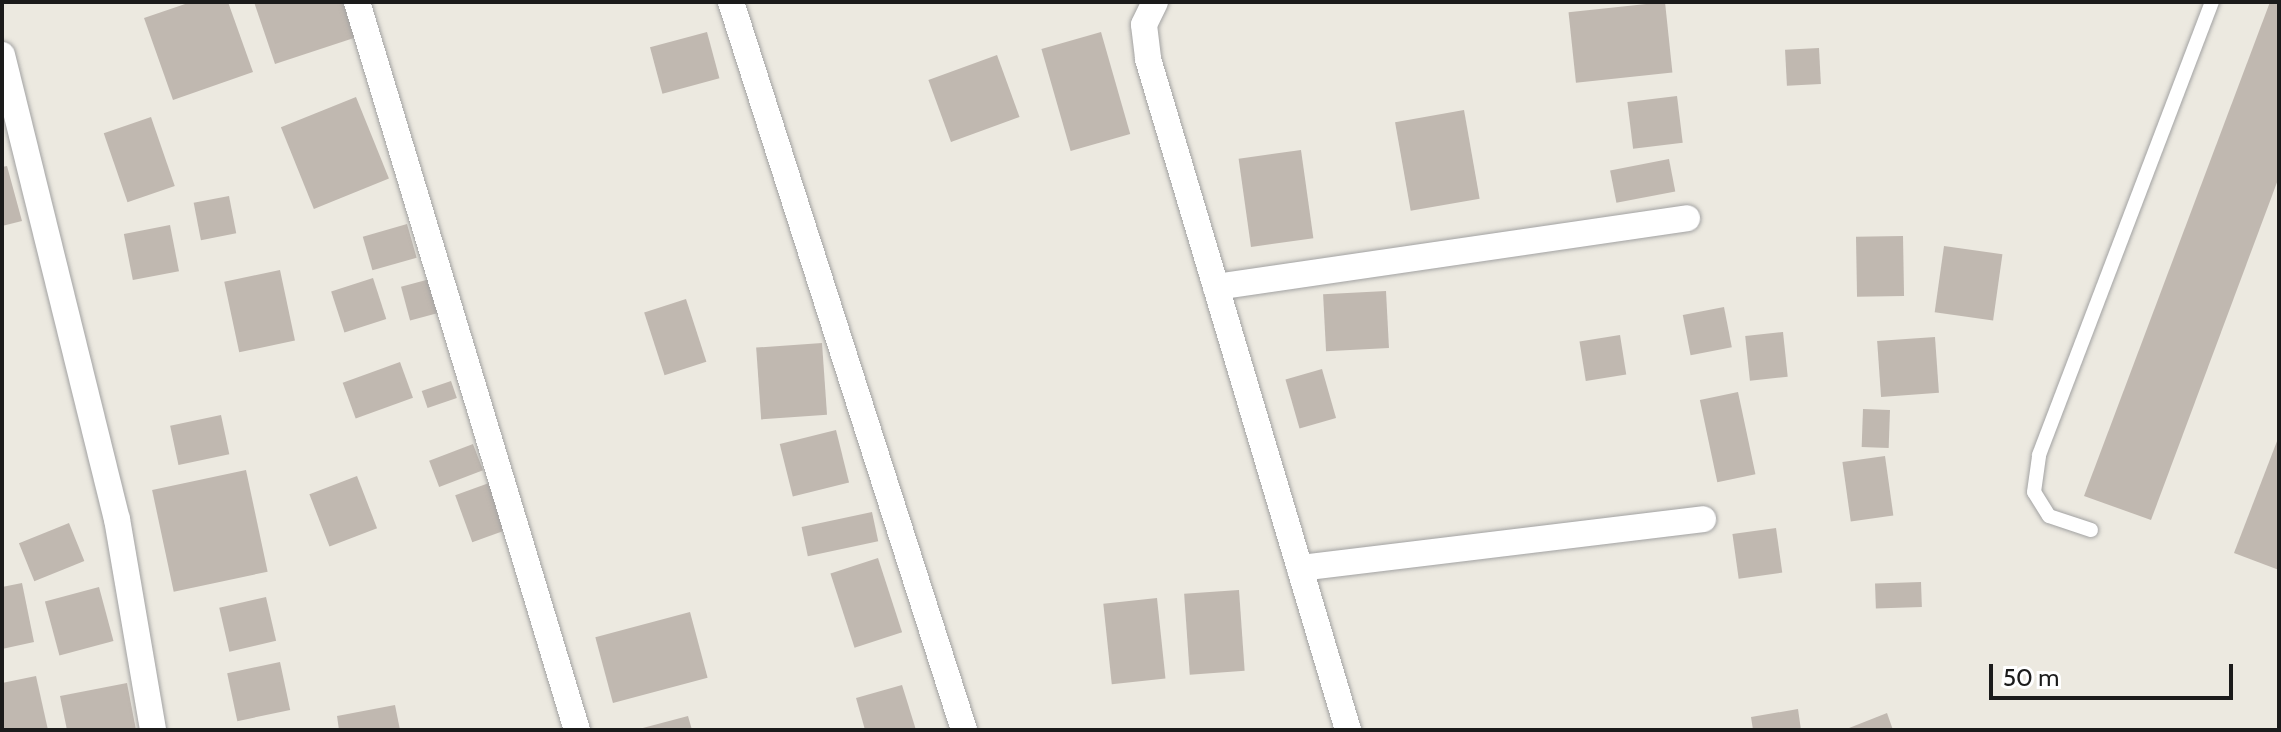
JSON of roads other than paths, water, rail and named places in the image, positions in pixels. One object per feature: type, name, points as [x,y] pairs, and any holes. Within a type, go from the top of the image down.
[{"type":"street","points":[[357,2],[577,730]]},
{"type":"street","points":[[731,2],[964,730]]},
{"type":"street","points":[[1155,2],[1144,25],[1148,59],[1348,730]]},
{"type":"street","points":[[2,55],[117,519],[153,730]]},
{"type":"street","points":[[1216,287],[1687,218]]},
{"type":"street","points":[[1300,568],[1703,519]]},
{"type":"lane","points":[[2091,530],[2049,516],[2034,492],[2039,455],[2212,2]]}]
